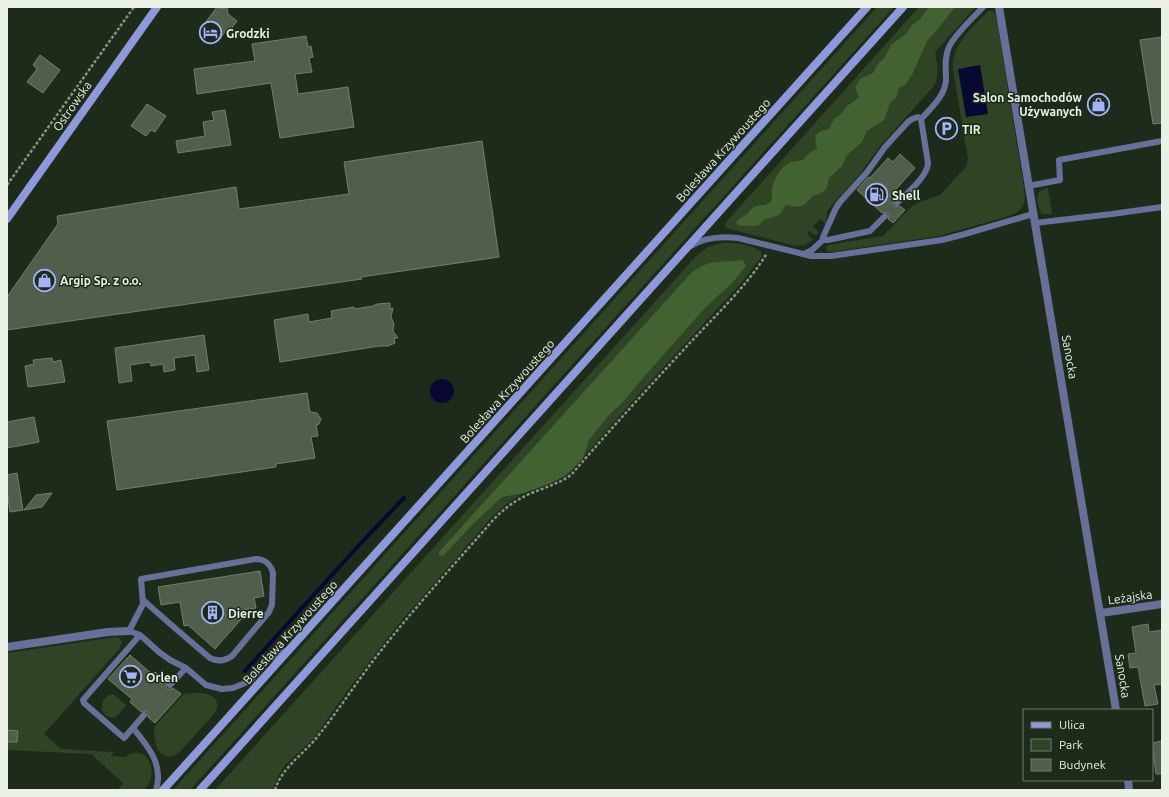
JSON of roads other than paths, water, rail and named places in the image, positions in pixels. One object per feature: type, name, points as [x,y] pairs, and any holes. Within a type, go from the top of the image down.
[{"type":"main road","name":"Ostrowska","points":[[7,219],[157,7]]},
{"type":"main road","name":"Bolesława Krzywoustego","points":[[163,790],[867,7]]},
{"type":"main road","points":[[200,790],[903,7]]},
{"type":"street","name":"Sanocka","points":[[999,7],[1116,709]]},
{"type":"street","name":"Leżajska","points":[[1101,613],[1162,604]]},
{"type":"street","points":[[7,647],[108,632],[129,631]]},
{"type":"lane","points":[[921,119],[938,100],[944,89],[946,81],[946,55],[951,43],[983,7]]},
{"type":"lane","points":[[823,240],[822,237],[840,202],[868,171],[886,147],[908,122],[918,117],[921,119]]},
{"type":"lane","points":[[897,203],[924,175],[928,168],[921,119]]},
{"type":"lane","points":[[1028,186],[1060,180],[1059,160],[1162,141]]},
{"type":"lane","points":[[1035,223],[1162,207]]},
{"type":"lane","points":[[686,249],[706,239],[729,237],[804,254],[831,256],[942,240],[1033,214]]},
{"type":"lane","points":[[804,254],[812,250],[823,240],[870,231],[885,216]]},
{"type":"lane","points":[[143,600],[210,658],[221,661],[232,656],[269,612],[272,605],[272,569],[266,562],[260,559],[141,579],[143,600],[142,608],[129,631],[140,635],[159,652],[170,660],[186,668],[206,685],[222,689],[233,688],[250,681],[268,660],[291,649]]},
{"type":"lane","points":[[140,635],[83,700],[124,738],[144,715]]},
{"type":"lane","points":[[170,685],[186,668]]},
{"type":"lane","points":[[133,728],[149,749],[157,764],[159,779],[156,790]]},
{"type":"waterway","points":[[245,671],[360,544],[404,498]]},
{"type":"place","name":"Grodzki","points":[[210,33]]},
{"type":"place","name":"Salon Samochodów Używanych","points":[[1098,104]]},
{"type":"place","name":"TIR","points":[[946,129]]},
{"type":"place","name":"Shell","points":[[876,195]]},
{"type":"place","name":"Argip Sp. z o.o.","points":[[45,280]]},
{"type":"place","name":"Dierre","points":[[212,613]]},
{"type":"place","name":"Orlen","points":[[131,677]]}]
